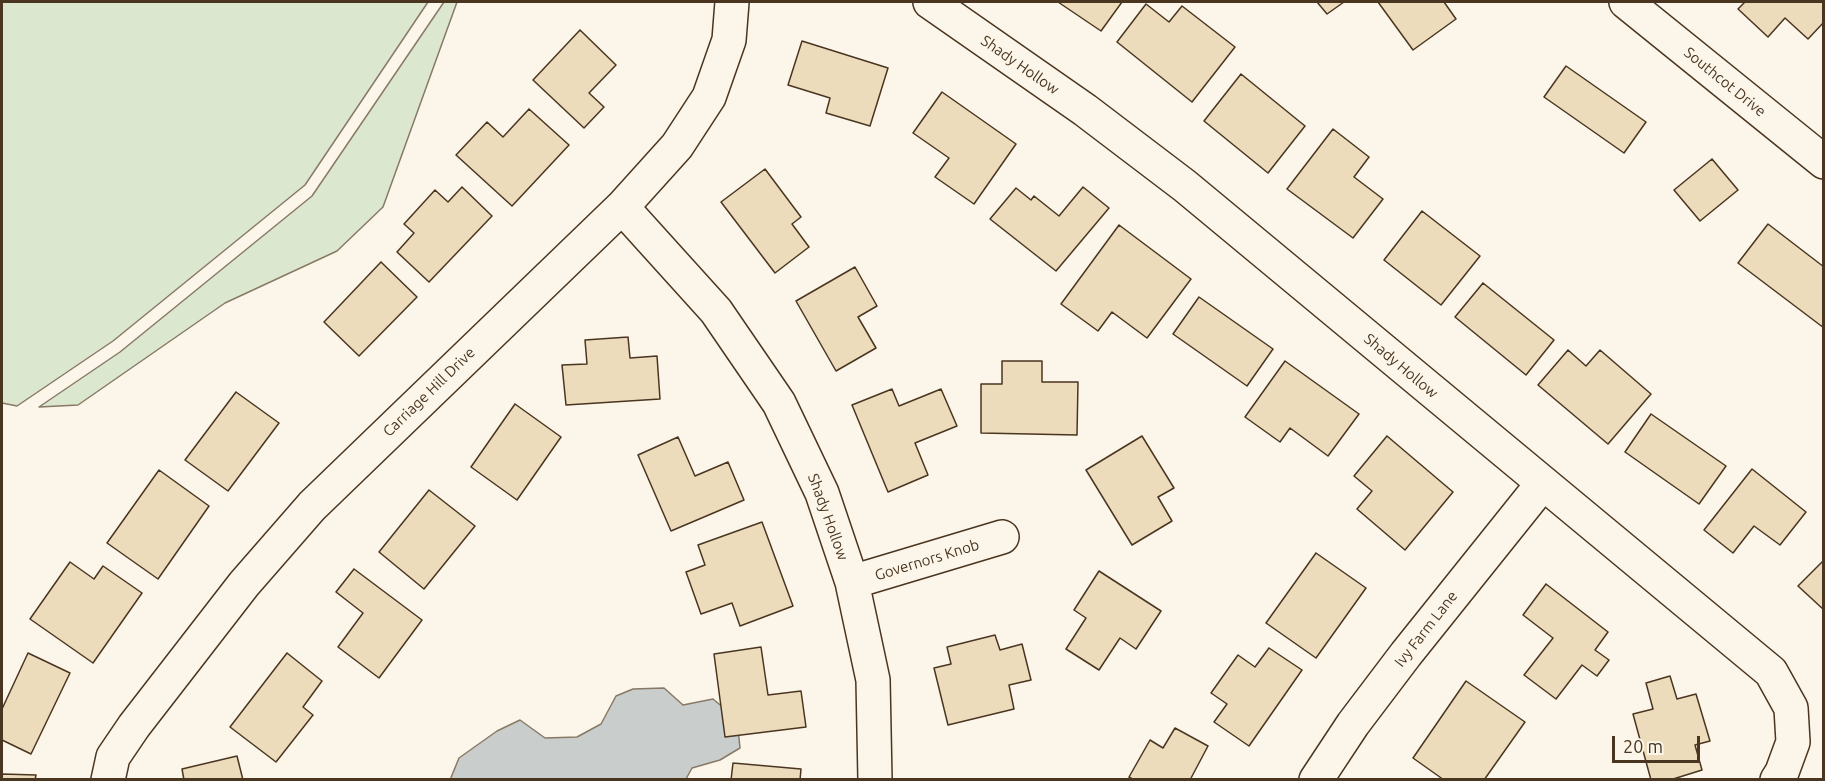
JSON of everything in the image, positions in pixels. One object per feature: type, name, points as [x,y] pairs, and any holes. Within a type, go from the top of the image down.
[{"type":"street","name":"Carriage Hill Drive","points":[[108,780],[113,757],[134,726],[244,584],[312,506],[622,207],[677,146],[709,97],[729,40],[732,2]]},
{"type":"street","name":"Shady Hollow","points":[[930,2],[1085,110],[1185,186],[1771,672],[1791,708],[1793,742],[1777,780]]},
{"type":"street","name":"Southcot Drive","points":[[1626,2],[1824,162]]},
{"type":"street","name":"Shady Hollow","points":[[622,207],[716,311],[779,403],[822,493],[852,582],[873,681],[875,780]]},
{"type":"street","name":"Ivy Farm Lane","points":[[1316,780],[1353,723],[1543,483]]},
{"type":"street","name":"Governors Knob","points":[[852,582],[1002,537]]},
{"type":"green space","points":[[2,2],[428,2],[305,185],[113,341],[17,406],[2,403]]},
{"type":"green space","points":[[444,2],[457,2],[383,207],[337,251],[225,303],[78,405],[39,407],[120,352],[312,196]]},
{"type":"shaded area","points":[[664,688],[683,705],[713,699],[737,719],[740,748],[720,760],[692,768],[686,779],[450,780],[459,758],[497,731],[520,720],[545,738],[577,737],[601,724],[616,696],[633,689]]},
{"type":"building","points":[[1058,2],[1122,2],[1101,31]]},
{"type":"building","points":[[1317,2],[1344,2],[1327,14]]},
{"type":"building","points":[[1378,2],[1444,2],[1456,19],[1413,50]]},
{"type":"building","points":[[1745,2],[1824,2],[1824,22],[1808,39],[1785,18],[1768,37],[1738,9]]},
{"type":"building","points":[[1146,4],[1169,22],[1182,6],[1235,47],[1192,102],[1117,42]]},
{"type":"building","points":[[580,30],[616,65],[589,93],[604,107],[584,128],[533,80]]},
{"type":"building","points":[[802,41],[888,68],[870,126],[826,113],[830,98],[788,85]]},
{"type":"building","points":[[1566,66],[1646,122],[1624,153],[1544,97]]},
{"type":"building","points":[[1241,74],[1305,126],[1268,173],[1204,121]]},
{"type":"building","points":[[942,92],[1016,144],[974,204],[935,177],[949,158],[913,133]]},
{"type":"building","points":[[529,109],[569,145],[512,206],[456,155],[487,122],[503,137]]},
{"type":"building","points":[[1333,129],[1369,157],[1354,177],[1383,199],[1353,238],[1287,189]]},
{"type":"building","points":[[1712,159],[1738,190],[1700,221],[1674,190]]},
{"type":"building","points":[[765,169],[801,217],[792,224],[809,247],[775,273],[721,202]]},
{"type":"building","points":[[462,187],[492,216],[429,282],[397,252],[414,233],[404,224],[435,190],[448,202]]},
{"type":"building","points":[[1083,187],[1109,208],[1056,271],[990,219],[1016,188],[1031,200],[1034,196],[1059,216]]},
{"type":"building","points":[[1422,211],[1480,256],[1441,305],[1384,260]]},
{"type":"building","points":[[1768,224],[1824,267],[1824,328],[1738,263]]},
{"type":"building","points":[[1119,225],[1191,279],[1147,338],[1112,312],[1098,331],[1061,304]]},
{"type":"building","points":[[381,262],[417,297],[359,356],[324,322]]},
{"type":"building","points":[[855,267],[877,306],[858,317],[876,348],[836,371],[796,301]]},
{"type":"building","points":[[1483,283],[1554,340],[1526,375],[1455,317]]},
{"type":"building","points":[[1199,297],[1273,349],[1247,386],[1173,334]]},
{"type":"building","points":[[628,337],[630,358],[657,356],[660,399],[566,405],[562,365],[587,364],[585,340]]},
{"type":"building","points":[[1568,350],[1586,366],[1600,350],[1651,394],[1608,444],[1538,385]]},
{"type":"building","points":[[1002,361],[1042,361],[1042,382],[1078,382],[1077,435],[981,433],[981,384],[1002,384]]},
{"type":"building","points":[[1285,361],[1359,414],[1328,456],[1290,428],[1280,442],[1245,417]]},
{"type":"building","points":[[892,389],[899,406],[941,389],[957,426],[915,443],[928,475],[888,492],[852,405]]},
{"type":"building","points":[[236,392],[279,423],[228,491],[185,460]]},
{"type":"building","points":[[515,404],[561,437],[517,500],[471,467]]},
{"type":"building","points":[[1651,414],[1726,466],[1699,504],[1625,452]]},
{"type":"building","points":[[1142,436],[1174,488],[1158,497],[1172,521],[1132,545],[1086,470]]},
{"type":"building","points":[[1387,436],[1453,492],[1405,550],[1357,509],[1372,491],[1354,476]]},
{"type":"building","points":[[678,437],[695,476],[728,462],[744,500],[671,531],[638,455]]},
{"type":"building","points":[[1752,469],[1806,512],[1780,545],[1754,526],[1733,553],[1704,530]]},
{"type":"building","points":[[159,470],[209,506],[158,579],[107,543]]},
{"type":"building","points":[[429,490],[475,526],[424,589],[379,552]]},
{"type":"building","points":[[762,522],[793,606],[740,626],[732,603],[701,614],[686,572],[705,565],[698,545]]},
{"type":"building","points":[[1316,553],[1366,588],[1316,658],[1266,623]]},
{"type":"building","points":[[1824,560],[1824,610],[1798,586]]},
{"type":"building","points":[[70,562],[94,579],[103,566],[142,593],[93,663],[30,619]]},
{"type":"building","points":[[354,569],[422,620],[379,678],[338,647],[363,613],[336,592]]},
{"type":"building","points":[[1099,571],[1161,611],[1136,649],[1120,638],[1099,670],[1066,649],[1086,618],[1074,610]]},
{"type":"building","points":[[1546,584],[1608,632],[1595,650],[1609,660],[1597,676],[1582,665],[1556,699],[1524,675],[1553,638],[1523,615]]},
{"type":"building","points":[[995,635],[1000,650],[1022,644],[1031,680],[1009,685],[1014,709],[948,725],[934,668],[951,664],[947,647]]},
{"type":"building","points":[[761,647],[768,695],[801,691],[806,727],[725,737],[714,654]]},
{"type":"building","points":[[1269,648],[1302,670],[1249,746],[1214,722],[1227,704],[1211,693],[1238,655],[1255,667]]},
{"type":"building","points":[[28,653],[70,673],[31,754],[2,740],[2,709]]},
{"type":"building","points":[[287,653],[322,681],[303,707],[313,715],[276,762],[230,727]]},
{"type":"building","points":[[1670,676],[1677,699],[1696,694],[1710,741],[1695,745],[1702,770],[1670,780],[1651,780],[1633,714],[1653,709],[1646,683]]},
{"type":"building","points":[[1466,681],[1525,722],[1484,780],[1444,780],[1413,758]]},
{"type":"building","points":[[1175,728],[1208,746],[1190,780],[1134,780],[1129,777],[1150,740],[1163,748]]},
{"type":"building","points":[[237,756],[243,780],[184,780],[182,769]]},
{"type":"building","points":[[733,763],[801,769],[800,780],[731,780]]},
{"type":"building","points":[[2,774],[36,775],[35,780],[2,780]]}]
